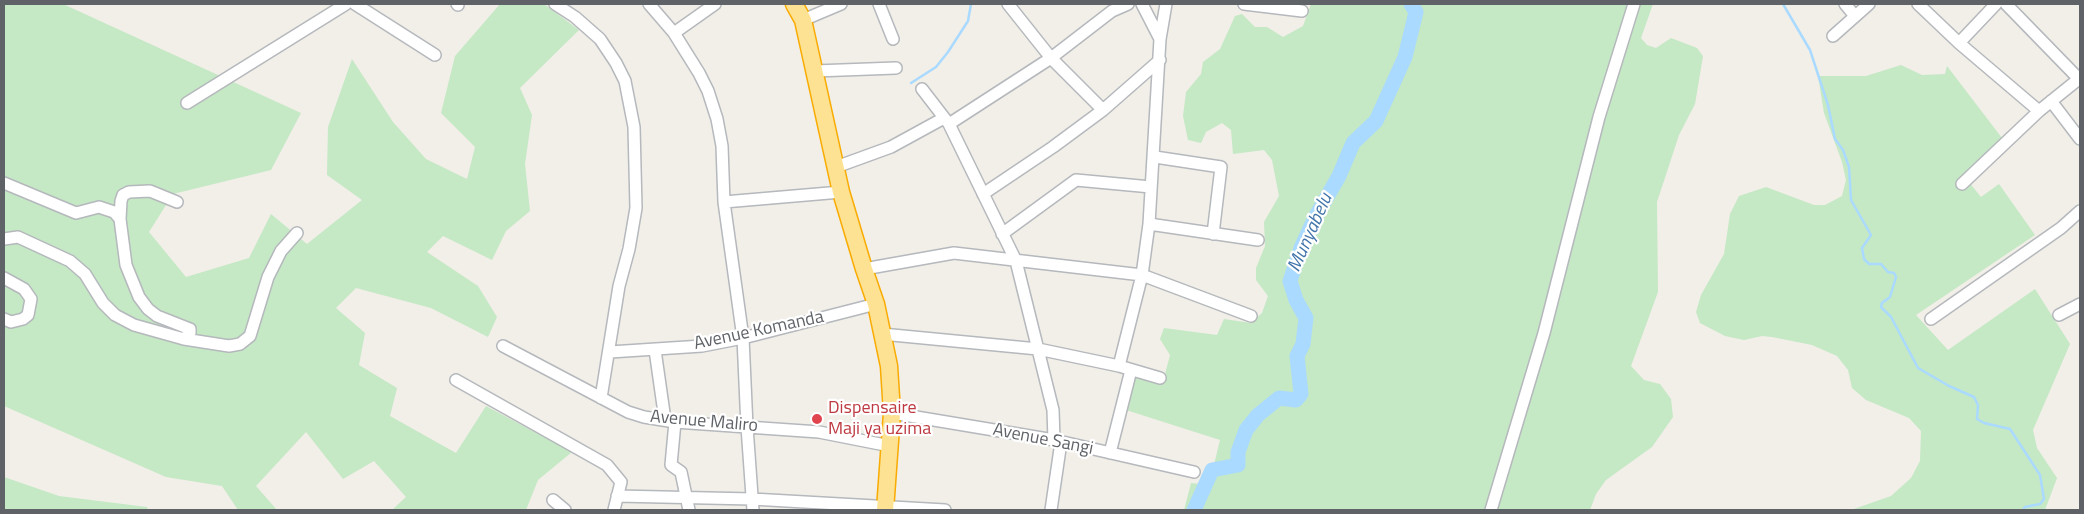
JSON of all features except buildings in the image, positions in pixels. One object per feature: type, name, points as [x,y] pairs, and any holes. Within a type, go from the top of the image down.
[{"type":"highway","points":[[794,4],[803,20],[841,192],[876,304],[889,366],[892,413],[885,508]]},
{"type":"street","points":[[188,103],[346,4]]},
{"type":"street","points":[[355,4],[435,55]]},
{"type":"street","points":[[555,4],[575,17],[600,39],[625,81],[634,127],[636,208],[629,249],[619,286],[610,352],[601,398]]},
{"type":"street","points":[[649,4],[674,33],[703,82],[717,120],[722,146],[724,202],[743,338],[753,504]]},
{"type":"street","points":[[674,33],[715,4]]},
{"type":"street","points":[[803,20],[841,4]]},
{"type":"street","points":[[878,4],[894,39]]},
{"type":"street","points":[[1008,4],[1051,58],[1103,110]]},
{"type":"street","points":[[836,167],[891,147],[946,121],[1051,58],[1112,11],[1128,4]]},
{"type":"street","points":[[1142,4],[1160,39]]},
{"type":"street","points":[[1119,366],[1142,275],[1149,224],[1160,39],[1166,4]]},
{"type":"street","points":[[1244,4],[1302,11]]},
{"type":"street","points":[[1491,510],[1544,333],[1599,117],[1634,4]]},
{"type":"street","points":[[1845,4],[1855,16]]},
{"type":"street","points":[[1832,36],[1869,4]]},
{"type":"street","points":[[1918,4],[1959,43],[2039,111]]},
{"type":"street","points":[[1959,43],[1996,4]]},
{"type":"street","points":[[1962,184],[2039,111],[2080,78],[2006,4]]},
{"type":"street","points":[[983,194],[1053,147],[1103,110],[1160,60]]},
{"type":"street","points":[[815,71],[896,68]]},
{"type":"street","points":[[922,89],[946,121],[1016,261],[1053,410],[1057,441],[1051,510]]},
{"type":"street","points":[[2051,101],[2080,139]]},
{"type":"street","points":[[1154,157],[1221,167],[1213,234]]},
{"type":"street","points":[[1002,234],[1076,180],[1151,187]]},
{"type":"street","points":[[4,183],[54,206],[76,213],[100,206],[114,212],[120,219]]},
{"type":"street","points":[[177,202],[150,191],[129,192],[123,195],[120,219],[126,265],[139,297],[148,309],[157,316],[190,329],[190,333],[184,338]]},
{"type":"street","points":[[724,202],[841,192]]},
{"type":"street","points":[[1931,319],[2061,228],[2080,211]]},
{"type":"street","points":[[1149,224],[1258,240]]},
{"type":"street","points":[[4,239],[18,237],[70,261],[86,274],[103,303],[115,315],[134,325],[184,338],[230,346],[240,344],[250,336],[268,277],[281,251],[298,233]]},
{"type":"street","points":[[864,269],[954,253],[1142,275],[1251,316]]},
{"type":"street","points":[[4,278],[24,289],[31,299],[28,315],[23,319],[11,322],[4,319]]},
{"type":"street","name":"Avenue Komanda","points":[[610,352],[702,346],[743,338],[876,304]]},
{"type":"street","points":[[2059,315],[2080,304]]},
{"type":"street","points":[[882,334],[1038,349],[1119,366],[1160,378]]},
{"type":"street","name":"Avenue Maliro","points":[[502,346],[628,412],[670,421],[819,432],[890,446]]},
{"type":"street","points":[[655,350],[670,421],[672,465],[681,472],[688,497],[689,510]]},
{"type":"street","points":[[1110,453],[1131,370]]},
{"type":"street","points":[[456,380],[607,465],[621,482],[614,510]]},
{"type":"street","name":"Avenue Sangi","points":[[892,413],[1057,441],[1194,472]]},
{"type":"street","points":[[617,496],[688,497],[753,504],[946,510]]},
{"type":"street","points":[[554,500],[565,510]]},
{"type":"green space","points":[[4,4],[63,4],[301,113],[271,170],[173,194],[149,232],[186,277],[249,258],[271,214],[307,244],[362,200],[327,175],[328,127],[352,59],[393,122],[426,159],[467,179],[475,147],[441,113],[455,56],[500,4],[544,4],[579,30],[520,88],[532,115],[525,164],[530,211],[506,231],[492,260],[443,236],[427,252],[478,286],[497,317],[488,337],[431,308],[356,288],[336,308],[365,333],[359,365],[397,388],[390,416],[456,453],[486,406],[572,452],[538,480],[526,510],[392,510],[406,497],[374,461],[343,479],[306,432],[256,486],[277,510],[238,510],[222,486],[166,477],[4,406]]},
{"type":"green space","points":[[1311,4],[1653,4],[1641,38],[1647,45],[1656,48],[1671,38],[1697,48],[1703,56],[1695,104],[1679,135],[1657,202],[1658,292],[1631,366],[1644,380],[1660,384],[1671,399],[1673,417],[1652,447],[1606,480],[1596,494],[1590,510],[1184,510],[1191,483],[1209,485],[1220,440],[1126,410],[1135,376],[1163,382],[1170,355],[1160,339],[1164,328],[1217,335],[1224,319],[1251,323],[1262,313],[1268,296],[1256,280],[1256,268],[1265,246],[1264,222],[1279,196],[1272,160],[1264,150],[1233,154],[1231,130],[1222,123],[1206,132],[1201,143],[1188,140],[1183,116],[1186,92],[1201,74],[1203,62],[1220,49],[1235,16],[1242,14],[1255,27],[1267,27],[1283,37],[1303,26]]},
{"type":"green space","points":[[1901,65],[1922,75],[1945,74],[1947,66],[2002,138],[1964,176],[1981,197],[1999,184],[2035,235],[1916,315],[1948,350],[2035,289],[2070,344],[2033,430],[2037,448],[2057,478],[2045,510],[1851,510],[1891,496],[1911,478],[1920,461],[1921,431],[1909,418],[1866,400],[1852,388],[1848,370],[1837,356],[1812,345],[1772,337],[1762,336],[1744,340],[1725,336],[1700,323],[1696,312],[1701,295],[1724,254],[1730,214],[1739,196],[1766,187],[1814,205],[1825,205],[1842,196],[1846,180],[1842,162],[1824,113],[1818,76],[1866,76]]},
{"type":"green space","points":[[4,477],[59,496],[147,507],[148,510],[4,510]]},
{"type":"waterway","points":[[911,83],[936,67],[948,52],[968,21],[971,4]]},
{"type":"waterway","name":"Munyabelu","points":[[1194,510],[1212,470],[1238,465],[1238,452],[1246,430],[1258,415],[1279,398],[1296,400],[1301,394],[1297,356],[1303,344],[1306,318],[1296,300],[1290,281],[1301,248],[1316,216],[1339,176],[1353,143],[1376,121],[1405,57],[1416,12],[1411,4]]},
{"type":"waterway","points":[[1783,4],[1810,50],[1828,105],[1835,139],[1843,150],[1849,167],[1851,200],[1871,235],[1862,248],[1864,259],[1869,264],[1881,264],[1888,272],[1894,273],[1896,277],[1890,297],[1882,303],[1881,307],[1891,317],[1918,368],[1949,386],[1974,397],[1978,405],[1977,419],[1984,423],[2010,429],[2040,475],[2044,499],[2040,504],[2025,507],[2023,510]]},
{"type":"place","name":"Dispensaire Maji ya uzima","points":[[817,419]]}]
